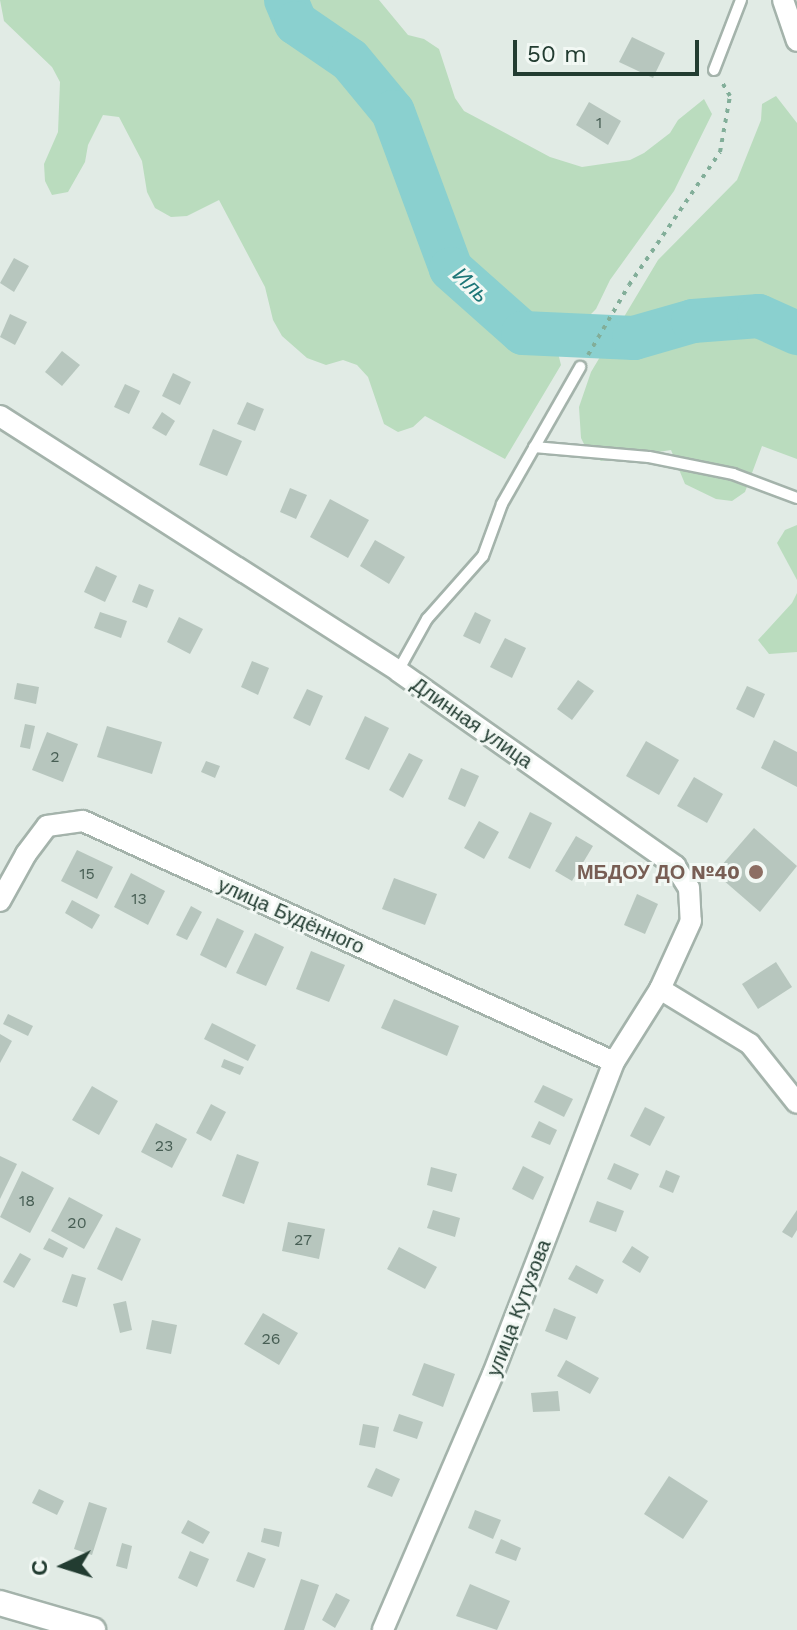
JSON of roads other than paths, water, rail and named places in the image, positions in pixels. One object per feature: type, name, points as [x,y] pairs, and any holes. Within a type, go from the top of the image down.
[{"type":"street","points":[[783,0],[797,41]]},
{"type":"street","name":"Длинная улица","points":[[0,416],[398,671],[675,866],[689,888],[691,921],[660,989]]},
{"type":"street","name":"улица Будённого","points":[[0,901],[26,854],[47,826],[83,821],[614,1062]]},
{"type":"street","points":[[660,989],[750,1044],[797,1103]]},
{"type":"street","name":"улица Кутузова","points":[[383,1630],[493,1374],[614,1062],[660,989]]},
{"type":"street","points":[[0,1603],[93,1630]]},
{"type":"lane","points":[[714,70],[741,0]]},
{"type":"lane","points":[[398,671],[427,619],[483,556],[502,504],[580,367]]},
{"type":"lane","points":[[534,447],[649,457],[733,474],[797,498]]},
{"type":"waterway","name":"Иль","points":[[286,0],[296,23],[350,60],[393,112],[451,269],[523,333],[634,338],[693,321],[759,316],[797,333]]},
{"type":"place","name":"МБДОУ ДО №40","points":[[756,872]]}]
